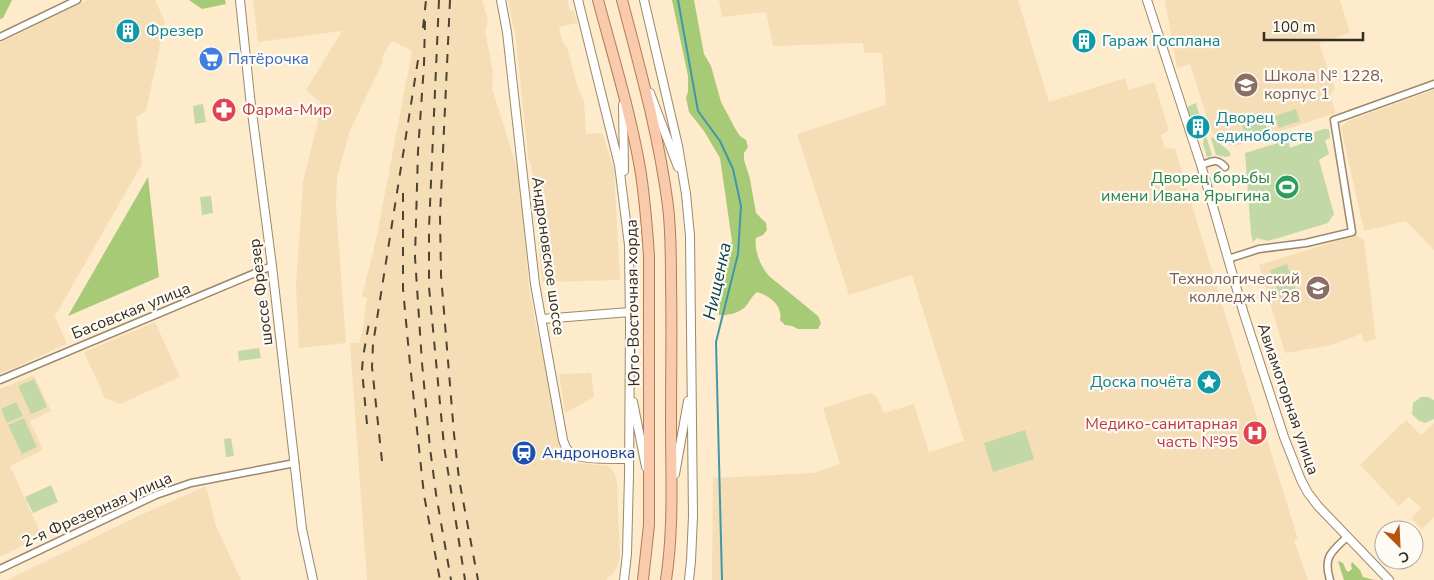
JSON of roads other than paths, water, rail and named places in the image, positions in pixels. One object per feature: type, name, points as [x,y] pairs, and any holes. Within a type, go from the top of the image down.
[{"type":"main road","name":"Юго-Восточная хорда","points":[[598,0],[640,168],[646,213],[649,256],[649,525],[644,580]]},
{"type":"main road","points":[[622,0],[662,162],[668,208],[672,296],[671,493],[669,565],[666,580]]},
{"type":"street","points":[[0,37],[76,0]]},
{"type":"street","name":"шоссе Фрезер","points":[[240,0],[302,529],[313,580]]},
{"type":"street","name":"Андроновское шоссе","points":[[501,0],[507,32],[535,284],[565,448],[575,456],[629,459]]},
{"type":"street","points":[[578,0],[619,165],[630,245],[629,459],[627,554],[624,580]]},
{"type":"street","points":[[644,0],[678,146],[685,185],[690,236],[693,516],[689,580]]},
{"type":"street","name":"Авиамоторная улица","points":[[1147,0],[1201,166],[1244,314],[1284,437],[1301,480],[1318,506],[1389,580]]},
{"type":"street","points":[[637,59],[685,185]]},
{"type":"street","points":[[1228,259],[1259,250],[1306,243],[1352,232],[1334,120],[1434,84]]},
{"type":"street","points":[[623,95],[624,197]]},
{"type":"street","points":[[1201,166],[1214,160],[1220,162],[1225,167]]},
{"type":"street","name":"Басовская улица","points":[[0,380],[272,266]]},
{"type":"street","points":[[542,319],[630,312]]},
{"type":"street","points":[[671,493],[691,382]]},
{"type":"street","points":[[629,386],[649,483]]},
{"type":"street","name":"2-я Фрезерная улица","points":[[0,570],[173,488],[295,463]]},
{"type":"street","points":[[1330,580],[1327,563],[1338,545],[1347,537]]},
{"type":"waterway","name":"Нищенка","points":[[678,0],[698,111],[720,141],[733,169],[741,206],[738,254],[716,342],[722,580]]},
{"type":"railway","points":[[423,28],[426,0]]},
{"type":"railway","points":[[439,0],[429,228],[429,287],[444,446],[465,580]]},
{"type":"railway","points":[[450,0],[440,216],[441,275],[459,479],[478,580]]},
{"type":"railway","points":[[425,21],[415,257],[430,448],[451,580]]},
{"type":"railway","points":[[382,461],[372,367],[373,344],[418,60]]},
{"type":"railway","points":[[403,193],[403,289],[410,364],[424,495],[440,580]]},
{"type":"railway","points":[[367,424],[362,370],[369,323]]},
{"type":"place","name":"Фрезер","points":[[128,31]]},
{"type":"place","name":"Гараж Госплана","points":[[1084,41]]},
{"type":"place","name":"Пятёрочка","points":[[211,59]]},
{"type":"place","name":"Школа № 1228, корпус 1","points":[[1246,85]]},
{"type":"place","name":"Фарма-Мир","points":[[224,110]]},
{"type":"place","name":"Дворец единоборств","points":[[1198,127]]},
{"type":"place","name":"Дворец борьбы имени Ивана Ярыгина","points":[[1287,187]]},
{"type":"place","name":"Технологический колледж № 28","points":[[1318,288]]},
{"type":"place","name":"Доска почёта","points":[[1209,382]]},
{"type":"place","name":"Медико-санитарная часть №95","points":[[1255,433]]},
{"type":"place","name":"Андроновка","points":[[524,453]]}]
